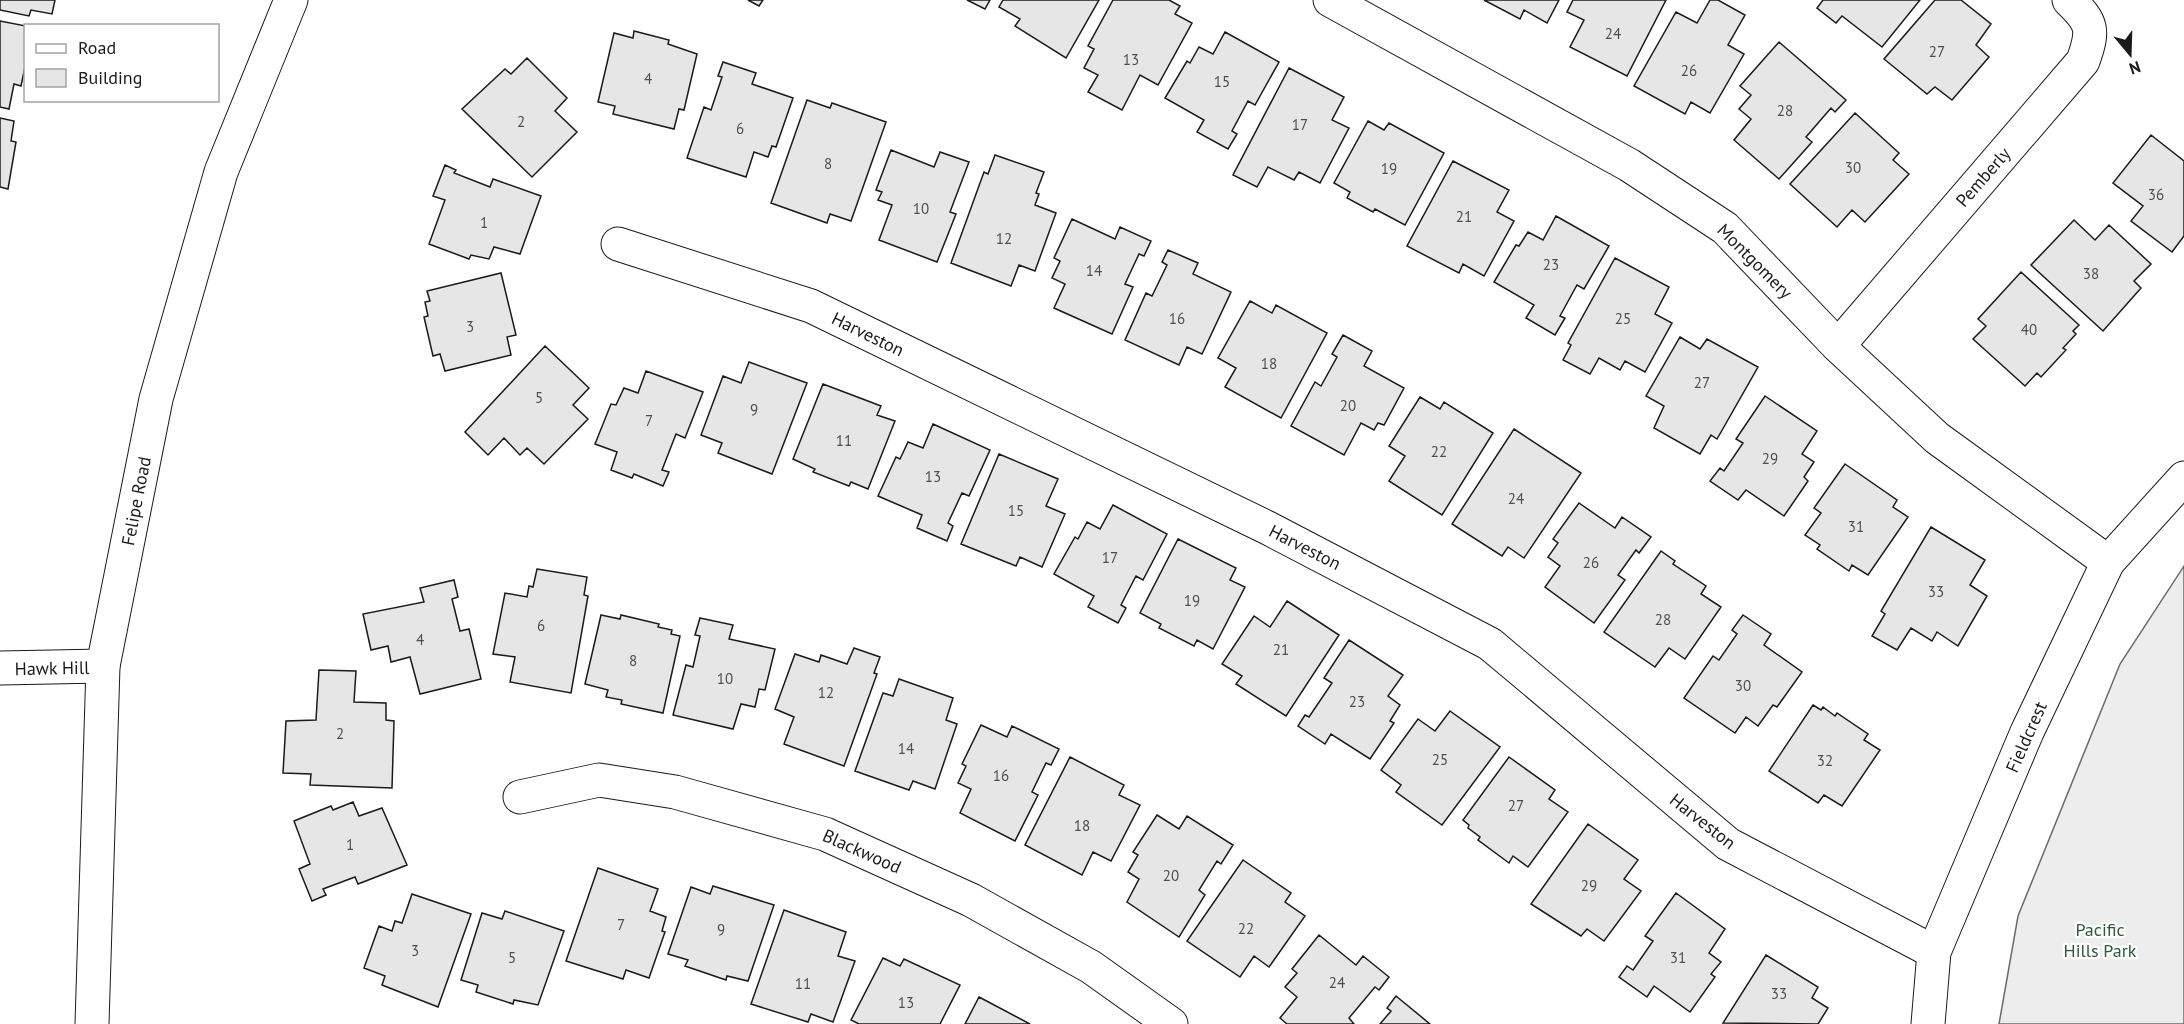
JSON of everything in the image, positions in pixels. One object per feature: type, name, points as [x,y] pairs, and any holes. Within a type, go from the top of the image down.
[{"type":"street","name":"Felipe Road","points":[[92,1024],[104,666],[156,399],[221,172],[291,0]]},
{"type":"street","name":"Montgomery","points":[[1330,0],[1629,165],[1725,228],[1838,346],[1936,438],[2108,562]]},
{"type":"street","name":"Pemberly","points":[[1838,346],[2083,61],[2091,37],[2087,17],[2069,0]]},
{"type":"street","name":"Harveston","points":[[618,244],[811,306],[1268,528],[1491,644],[1728,844],[1934,952]]},
{"type":"street","name":"Fieldcrest","points":[[1928,1024],[1934,952],[2027,732],[2108,562],[2184,478]]},
{"type":"street","name":"Hawk Hill","points":[[0,668],[104,666]]},
{"type":"street","name":"Blackwood","points":[[520,797],[599,780],[675,792],[825,834],[971,900],[1091,967],[1171,1024]]},
{"type":"shaded area","name":"Pacific Hills Park","points":[[2184,566],[2184,1024],[1999,1024],[2018,916],[2120,664]]},
{"type":"building","points":[[0,0],[55,0],[52,14],[31,10],[29,16],[0,10]]},
{"type":"building","points":[[748,0],[763,0],[759,6]]},
{"type":"building","points":[[967,0],[990,0],[985,9]]},
{"type":"building","points":[[1003,0],[1099,0],[1066,58],[1015,26],[1020,19],[999,7]]},
{"type":"building","points":[[1113,0],[1169,0],[1180,6],[1175,14],[1192,23],[1158,85],[1140,75],[1122,110],[1088,92],[1098,75],[1084,68],[1094,49],[1088,46]]},
{"type":"building","points":[[1484,0],[1559,0],[1547,23],[1524,10],[1520,19]]},
{"type":"building","points":[[1573,0],[1666,0],[1627,76],[1570,47],[1584,20],[1567,12]]},
{"type":"building","points":[[1710,0],[1718,0],[1745,15],[1728,45],[1744,54],[1710,113],[1691,102],[1685,114],[1634,86],[1676,12],[1697,23]]},
{"type":"building","points":[[1823,0],[1920,0],[1882,47],[1842,16],[1836,23],[1817,8]]},
{"type":"building","points":[[1935,0],[1961,0],[1991,24],[1976,45],[1989,57],[1952,100],[1935,87],[1927,94],[1884,59]]},
{"type":"building","points":[[0,21],[24,26],[24,72],[21,86],[14,84],[9,109],[0,107]]},
{"type":"building","points":[[634,31],[669,40],[668,44],[697,54],[684,110],[679,109],[674,129],[613,114],[615,106],[598,102],[614,33],[633,38]]},
{"type":"building","points":[[1225,32],[1279,62],[1255,105],[1248,101],[1232,131],[1237,134],[1228,149],[1197,132],[1204,120],[1165,98],[1187,61],[1190,63],[1199,47],[1213,54]]},
{"type":"building","points":[[1779,42],[1846,100],[1835,112],[1831,108],[1806,137],[1812,142],[1779,179],[1734,140],[1751,119],[1739,109],[1751,95],[1740,86]]},
{"type":"building","points":[[527,58],[567,98],[555,111],[577,132],[532,177],[462,109],[505,69],[511,74]]},
{"type":"building","points":[[723,62],[756,73],[752,84],[793,98],[776,147],[772,146],[768,157],[754,152],[746,177],[687,158],[704,107],[711,110],[722,77],[718,76]]},
{"type":"building","points":[[1289,68],[1344,97],[1332,120],[1349,128],[1320,183],[1299,172],[1294,180],[1268,167],[1257,187],[1233,175]]},
{"type":"building","points":[[807,100],[830,108],[832,103],[886,122],[851,221],[830,214],[827,223],[771,203]]},
{"type":"building","points":[[1855,113],[1899,153],[1893,160],[1909,174],[1865,222],[1852,210],[1837,227],[1790,184]]},
{"type":"building","points":[[0,118],[14,121],[11,141],[16,142],[8,189],[0,187]]},
{"type":"building","points":[[1368,121],[1384,130],[1389,123],[1444,153],[1405,225],[1375,209],[1373,212],[1347,198],[1350,192],[1334,183]]},
{"type":"building","points":[[2151,135],[2184,161],[2184,236],[2172,252],[2131,221],[2143,206],[2113,183]]},
{"type":"building","points":[[891,150],[934,167],[940,152],[969,162],[950,212],[956,214],[937,262],[879,240],[892,205],[878,200],[882,192],[876,190]]},
{"type":"building","points":[[995,155],[1044,172],[1036,193],[1039,194],[1035,205],[1056,213],[1035,271],[1019,265],[1011,286],[951,263],[984,172],[988,174]]},
{"type":"building","points":[[1453,161],[1509,190],[1497,212],[1514,221],[1484,276],[1463,264],[1459,273],[1407,246]]},
{"type":"building","points":[[445,165],[456,170],[454,173],[490,187],[493,179],[541,196],[520,254],[494,247],[489,259],[471,255],[469,259],[429,244],[445,200],[433,196]]},
{"type":"building","points":[[1556,216],[1609,246],[1584,289],[1577,285],[1560,316],[1565,318],[1555,335],[1526,318],[1534,305],[1494,282],[1516,245],[1519,246],[1528,232],[1543,240]]},
{"type":"building","points":[[1072,219],[1115,239],[1120,227],[1151,241],[1144,256],[1139,254],[1125,284],[1133,287],[1112,334],[1054,308],[1065,284],[1052,278],[1060,261],[1054,258]]},
{"type":"building","points":[[2074,220],[2095,240],[2109,225],[2151,264],[2134,281],[2141,288],[2103,331],[2031,265]]},
{"type":"building","points":[[1168,250],[1198,263],[1193,274],[1231,292],[1202,354],[1187,347],[1179,365],[1125,340],[1146,293],[1152,296],[1167,265],[1162,262]]},
{"type":"building","points":[[1615,258],[1669,287],[1655,314],[1672,323],[1645,372],[1625,361],[1620,370],[1599,358],[1590,374],[1563,360],[1571,345],[1568,343]]},
{"type":"building","points":[[2021,272],[2079,325],[2073,331],[2076,334],[2063,348],[2066,350],[2041,377],[2037,373],[2025,386],[1973,339],[1986,326],[1978,319]]},
{"type":"building","points":[[501,273],[516,335],[507,337],[511,355],[445,371],[440,354],[433,356],[424,317],[428,316],[425,302],[430,301],[427,291]]},
{"type":"building","points":[[1250,301],[1272,313],[1276,305],[1327,333],[1281,418],[1225,387],[1236,368],[1218,358]]},
{"type":"building","points":[[1343,335],[1372,351],[1364,366],[1404,388],[1384,425],[1378,423],[1374,430],[1361,423],[1344,455],[1291,426],[1315,382],[1321,386],[1337,357],[1332,354]]},
{"type":"building","points":[[1680,337],[1700,349],[1707,339],[1758,367],[1717,439],[1711,435],[1700,454],[1654,428],[1664,406],[1646,396]]},
{"type":"building","points":[[545,346],[589,388],[573,405],[588,419],[544,464],[527,448],[520,455],[504,438],[488,455],[465,432]]},
{"type":"building","points":[[749,362],[807,383],[772,474],[718,453],[722,443],[701,435],[723,376],[741,383]]},
{"type":"building","points":[[646,371],[703,392],[685,438],[676,434],[662,470],[669,472],[663,486],[634,474],[632,478],[611,470],[617,452],[595,444],[611,404],[616,405],[624,388],[638,393]]},
{"type":"building","points":[[823,384],[881,406],[877,415],[895,421],[868,489],[851,482],[849,486],[813,472],[815,469],[793,459]]},
{"type":"building","points":[[1765,396],[1817,431],[1802,454],[1814,462],[1804,477],[1808,481],[1784,516],[1746,490],[1738,500],[1710,481],[1720,468],[1724,471],[1743,443],[1736,439]]},
{"type":"building","points":[[1420,397],[1440,409],[1444,402],[1493,433],[1442,515],[1389,481],[1405,456],[1389,446]]},
{"type":"building","points":[[933,424],[990,450],[969,496],[962,493],[948,523],[953,526],[947,541],[917,528],[922,515],[878,496],[896,457],[900,459],[908,442],[923,448]]},
{"type":"building","points":[[1514,429],[1581,473],[1524,558],[1508,547],[1502,556],[1452,524]]},
{"type":"building","points":[[999,454],[1058,479],[1046,506],[1065,514],[1042,567],[1020,557],[1016,566],[961,544]]},
{"type":"building","points":[[1845,464],[1897,500],[1893,507],[1908,517],[1868,575],[1852,565],[1849,571],[1817,549],[1820,545],[1805,535],[1821,513],[1814,508]]},
{"type":"building","points":[[1579,503],[1615,528],[1622,517],[1651,537],[1639,553],[1636,550],[1618,575],[1625,580],[1594,623],[1545,587],[1560,566],[1548,557],[1558,543],[1553,539]]},
{"type":"building","points":[[1113,505],[1167,534],[1143,580],[1136,576],[1121,605],[1126,608],[1118,623],[1088,607],[1094,596],[1054,574],[1075,537],[1078,539],[1087,522],[1100,529]]},
{"type":"building","points":[[1931,527],[1985,560],[1970,585],[1987,596],[1958,646],[1937,632],[1932,641],[1911,628],[1897,650],[1872,636],[1885,614],[1881,611]]},
{"type":"building","points":[[1178,539],[1236,568],[1230,580],[1245,587],[1213,649],[1197,640],[1194,646],[1159,628],[1161,624],[1140,613]]},
{"type":"building","points":[[1661,551],[1675,561],[1673,564],[1706,586],[1701,594],[1721,607],[1685,659],[1669,648],[1655,667],[1604,632]]},
{"type":"building","points":[[537,569],[587,577],[584,595],[588,596],[571,693],[510,682],[515,657],[493,654],[505,593],[527,597],[529,586],[533,587]]},
{"type":"building","points":[[454,580],[458,597],[452,599],[460,631],[469,629],[481,679],[420,694],[410,657],[391,662],[388,646],[371,650],[363,614],[424,602],[420,588]]},
{"type":"building","points":[[1287,601],[1339,635],[1286,716],[1236,684],[1242,676],[1222,664],[1254,616],[1270,627]]},
{"type":"building","points":[[601,615],[620,619],[621,615],[659,624],[658,627],[672,630],[671,634],[680,636],[663,713],[621,704],[622,700],[606,697],[608,690],[585,684]]},
{"type":"building","points":[[1743,615],[1771,634],[1764,645],[1802,672],[1777,707],[1773,705],[1758,726],[1746,717],[1735,733],[1684,698],[1713,656],[1719,660],[1737,634],[1732,630]]},
{"type":"building","points":[[700,618],[733,625],[729,639],[775,649],[765,690],[759,689],[755,707],[741,704],[733,729],[673,715],[686,665],[693,667],[700,636],[695,635]]},
{"type":"building","points":[[1349,640],[1403,675],[1388,696],[1400,705],[1390,721],[1394,723],[1370,759],[1331,734],[1325,744],[1298,726],[1305,715],[1309,717],[1332,683],[1324,678]]},
{"type":"building","points":[[854,648],[880,657],[874,673],[877,674],[844,766],[784,744],[794,717],[775,709],[795,654],[819,662],[821,655],[847,664]]},
{"type":"building","points":[[319,670],[356,671],[354,702],[386,703],[386,720],[394,721],[392,788],[310,785],[311,774],[283,773],[286,721],[316,720]]},
{"type":"building","points":[[899,679],[953,698],[946,720],[957,724],[935,789],[913,781],[909,790],[855,771],[883,693],[893,696]]},
{"type":"building","points":[[1813,705],[1821,710],[1823,707],[1835,716],[1837,713],[1868,734],[1864,740],[1880,750],[1842,806],[1824,795],[1818,803],[1769,771]]},
{"type":"building","points":[[1450,711],[1500,747],[1442,825],[1396,792],[1401,785],[1381,770],[1418,719],[1435,731]]},
{"type":"building","points":[[981,725],[1007,737],[1012,726],[1059,749],[1051,765],[1046,763],[1032,792],[1038,795],[1015,841],[960,813],[971,789],[958,783],[966,766],[962,764]]},
{"type":"building","points":[[1070,757],[1124,785],[1119,795],[1140,805],[1111,861],[1093,852],[1082,875],[1025,845]]},
{"type":"building","points":[[1509,757],[1555,790],[1549,799],[1568,812],[1528,867],[1513,856],[1509,863],[1478,840],[1480,837],[1468,828],[1469,825],[1463,820]]},
{"type":"building","points":[[353,802],[359,816],[382,808],[407,865],[358,884],[355,877],[323,889],[326,895],[312,901],[299,869],[310,864],[294,821],[331,806],[333,810]]},
{"type":"building","points":[[1157,815],[1179,829],[1187,816],[1233,845],[1221,864],[1217,861],[1199,890],[1205,895],[1179,937],[1127,902],[1139,879],[1128,872],[1138,855],[1133,852]]},
{"type":"building","points":[[1588,824],[1638,860],[1624,879],[1641,891],[1604,941],[1587,929],[1581,936],[1531,904]]},
{"type":"building","points":[[1243,860],[1291,893],[1285,902],[1305,916],[1269,967],[1254,956],[1240,977],[1187,941]]},
{"type":"building","points":[[598,868],[658,889],[650,911],[666,917],[662,931],[665,932],[649,978],[626,970],[623,979],[566,961]]},
{"type":"building","points":[[713,886],[774,905],[748,981],[727,976],[726,980],[685,966],[688,960],[668,954],[691,887],[710,894]]},
{"type":"building","points":[[1676,893],[1725,929],[1709,953],[1721,962],[1711,974],[1715,977],[1690,1012],[1654,986],[1647,997],[1619,977],[1627,966],[1633,970],[1653,941],[1645,936]]},
{"type":"building","points":[[412,894],[471,914],[438,1007],[382,985],[385,976],[364,968],[379,926],[392,931],[395,921],[402,923]]},
{"type":"building","points":[[784,910],[846,932],[838,956],[855,961],[833,1022],[811,1014],[808,1022],[751,1004]]},
{"type":"building","points":[[505,911],[564,931],[538,1005],[514,1000],[513,1004],[476,992],[478,985],[461,980],[482,913],[502,919]]},
{"type":"building","points":[[1319,935],[1356,965],[1363,956],[1389,977],[1379,990],[1375,987],[1349,1018],[1354,1024],[1287,1024],[1280,1018],[1297,997],[1285,987],[1297,973],[1292,969]]},
{"type":"building","points":[[1766,955],[1818,987],[1812,998],[1828,1008],[1818,1024],[1723,1023]]},
{"type":"building","points":[[883,958],[900,966],[904,959],[960,985],[940,1024],[859,1024],[851,1020]]},
{"type":"building","points":[[1396,996],[1430,1024],[1380,1024],[1391,1011],[1387,1008]]},
{"type":"building","points":[[979,997],[1030,1024],[965,1024]]}]
